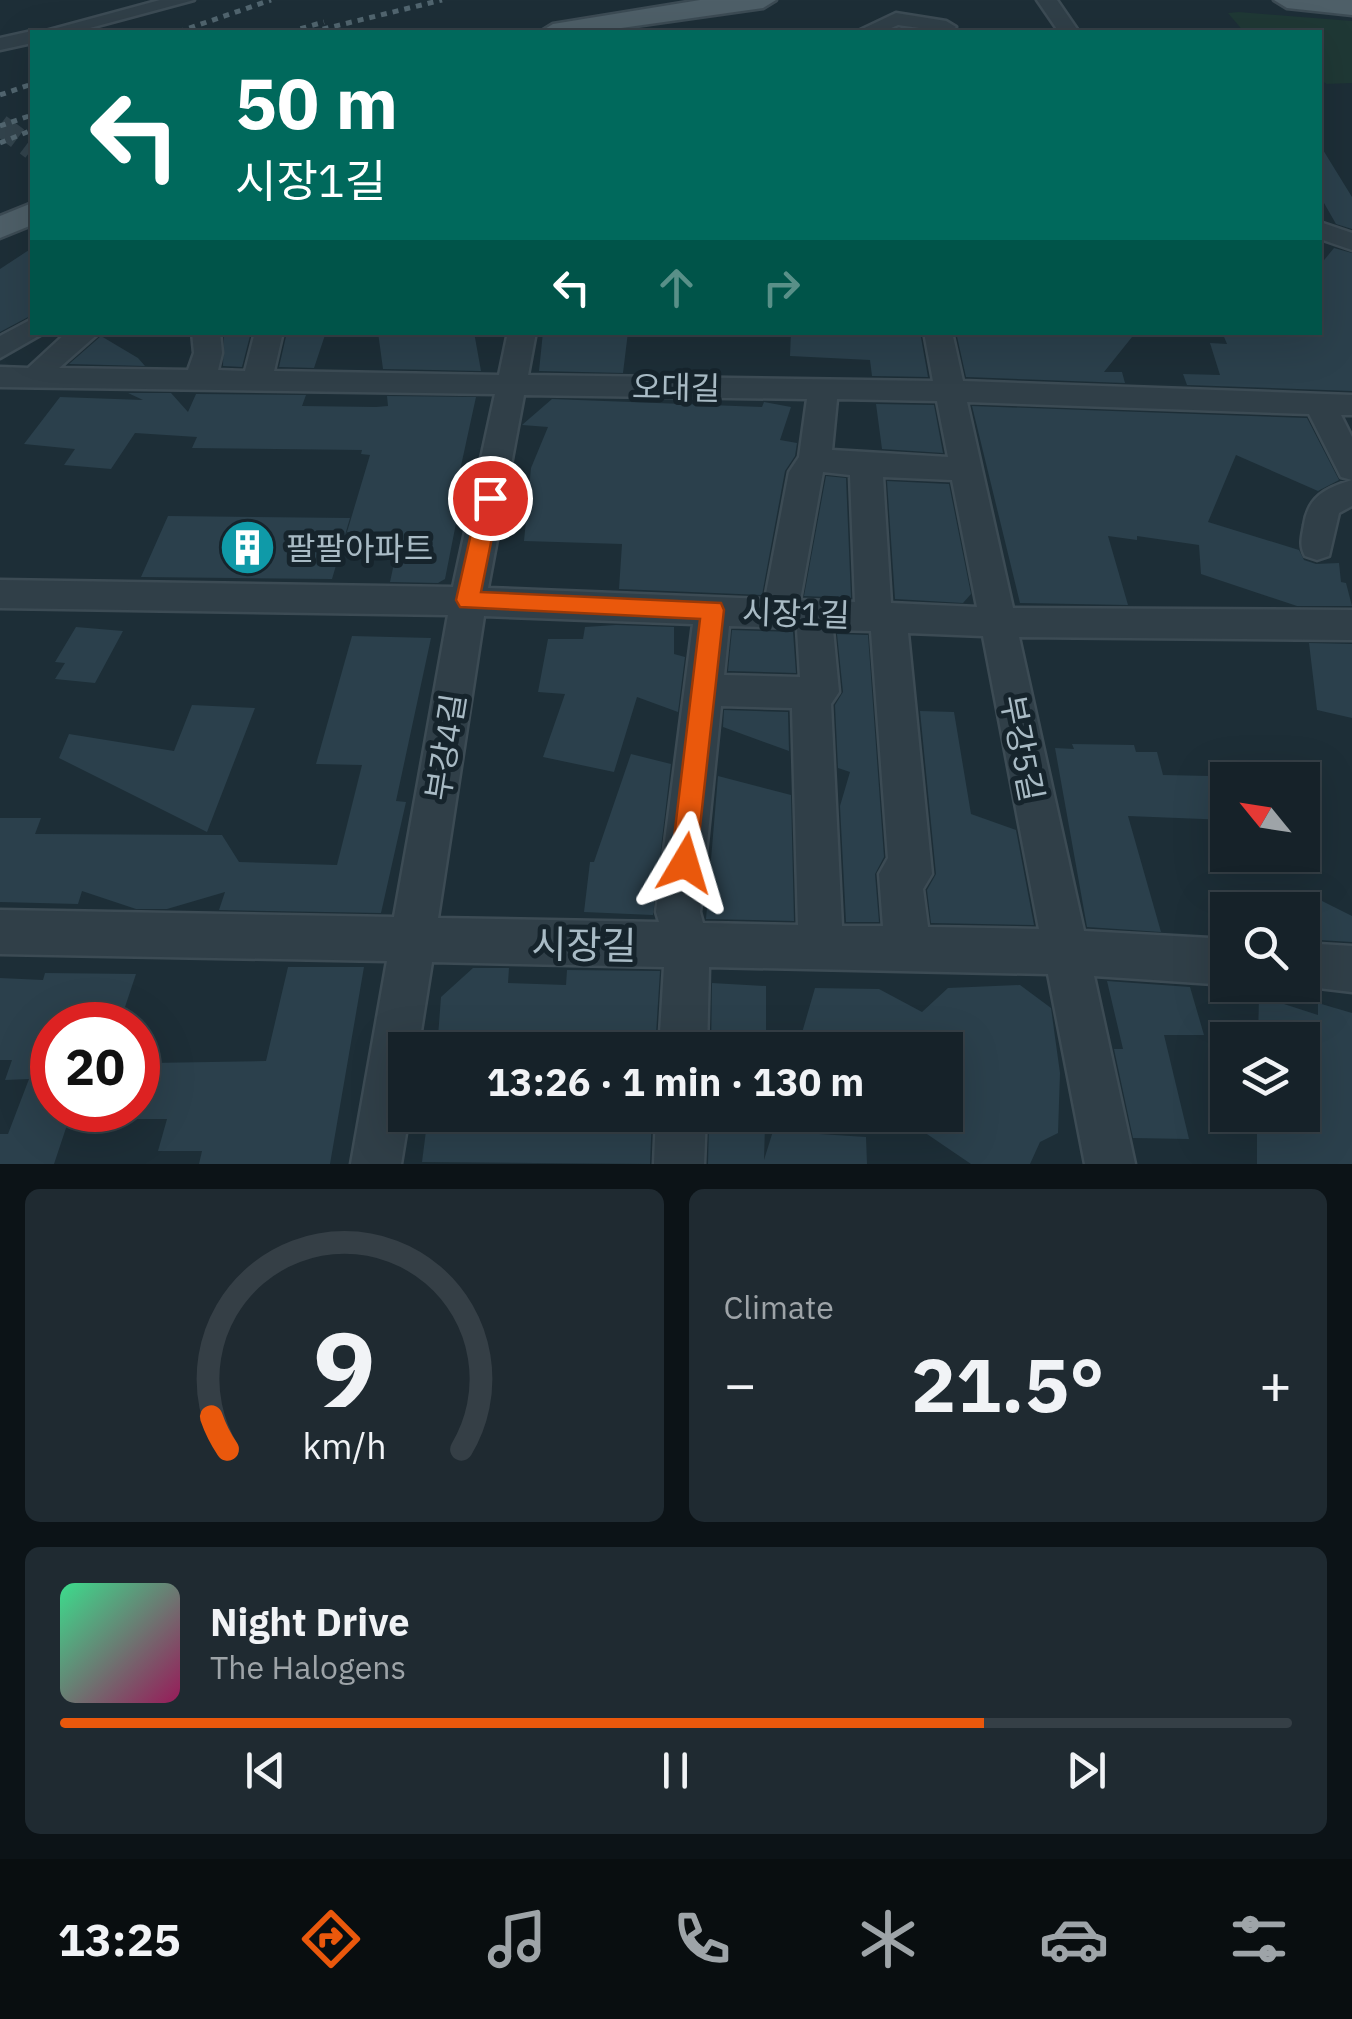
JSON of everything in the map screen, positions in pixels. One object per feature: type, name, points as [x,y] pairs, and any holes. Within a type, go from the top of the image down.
[{"type":"main road","points":[[564,30],[656,13],[763,0]]},
{"type":"main road","points":[[1287,0],[1352,6]]},
{"type":"main road","points":[[0,228],[30,214]]},
{"type":"street","points":[[60,30],[184,0]]},
{"type":"street","points":[[1047,0],[1068,30]]},
{"type":"street","points":[[871,30],[896,19],[946,30]]},
{"type":"street","points":[[0,44],[30,37]]},
{"type":"street","points":[[1322,231],[1352,242]]},
{"type":"street","points":[[0,349],[30,329]]},
{"type":"street","points":[[36,378],[48,361],[82,335]]},
{"type":"street","points":[[200,380],[208,353],[206,335]]},
{"type":"street","points":[[257,381],[268,335]]},
{"type":"street","name":"부강4길","points":[[376,1164],[468,600],[522,335]]},
{"type":"street","name":"부강5길","points":[[939,335],[1063,952],[1110,1164]]},
{"type":"street","name":"오대길","points":[[0,377],[952,391],[1352,405]]},
{"type":"street","points":[[704,690],[820,692],[797,614],[805,472],[815,460],[823,389]]},
{"type":"street","points":[[1320,404],[1352,469]]},
{"type":"street","points":[[815,460],[967,469]]},
{"type":"street","points":[[866,465],[911,874],[900,874],[908,950]]},
{"type":"street","points":[[1316,547],[1323,507],[1352,492]]},
{"type":"street","name":"시장1길","points":[[0,594],[468,600],[998,622],[1352,625]]},
{"type":"street","points":[[684,1032],[687,946],[678,912],[713,610]]},
{"type":"street","points":[[811,693],[821,948]]},
{"type":"street","name":"시장길","points":[[0,932],[1063,952],[1210,961]]},
{"type":"street","points":[[1320,967],[1352,969]]},
{"type":"street","points":[[679,1164],[680,1132]]},
{"type":"green space","points":[[1228,13],[1352,21],[1352,83],[1322,81],[1322,30],[1242,30]]},
{"type":"building","points":[[1322,148],[1352,197],[1352,229],[1336,224],[1322,200]]},
{"type":"building","points":[[1334,248],[1352,253],[1352,391],[1187,385],[1183,374],[1220,375],[1210,343],[1227,344],[1223,335],[1322,335],[1322,263]]},
{"type":"building","points":[[30,249],[30,316],[0,332],[0,269]]},
{"type":"building","points":[[224,335],[250,335],[242,367],[223,366]]},
{"type":"building","points":[[286,335],[325,335],[314,368],[279,367]]},
{"type":"building","points":[[378,335],[475,335],[481,371],[383,369]]},
{"type":"building","points":[[543,335],[628,335],[623,373],[539,371]]},
{"type":"building","points":[[791,335],[921,335],[928,377],[872,376],[870,360],[790,356]]},
{"type":"building","points":[[957,335],[1134,335],[1104,372],[1122,372],[1125,383],[966,377]]},
{"type":"building","points":[[101,336],[138,358],[145,366],[69,364]]},
{"type":"building","points":[[128,393],[171,393],[188,412],[196,394],[306,395],[302,406],[376,407],[388,406],[387,396],[476,397],[454,498],[461,498],[445,579],[438,583],[390,582],[401,531],[347,532],[370,455],[361,454],[362,450],[192,448],[197,437],[135,433],[111,469],[64,465],[75,449],[24,444],[60,397],[143,400]]},
{"type":"building","points":[[552,399],[762,407],[764,402],[791,407],[780,440],[797,443],[795,456],[785,471],[762,595],[619,589],[622,544],[524,541],[531,468],[548,427],[522,425]]},
{"type":"building","points":[[876,404],[934,405],[943,453],[882,449]]},
{"type":"building","points":[[972,406],[1307,418],[1339,480],[1318,491],[1236,455],[1208,522],[1299,550],[1304,560],[1316,564],[1339,563],[1341,582],[1346,583],[1352,606],[1297,606],[1201,574],[1199,545],[1137,536],[1137,540],[1108,536],[1128,605],[1020,603]]},
{"type":"building","points":[[826,476],[846,478],[851,598],[804,596]]},
{"type":"building","points":[[887,481],[949,484],[971,594],[963,603],[895,599]]},
{"type":"building","name":"팔팔아파트","points":[[168,516],[350,518],[332,579],[141,577]]},
{"type":"building","points":[[76,627],[123,631],[95,683],[55,679],[65,663],[55,662]]},
{"type":"building","points":[[585,627],[674,627],[674,654],[685,657],[678,712],[637,697],[614,772],[543,757],[565,694],[538,692],[548,639],[583,639]]},
{"type":"building","points":[[732,630],[793,632],[796,673],[728,671]]},
{"type":"building","points":[[837,634],[868,635],[884,857],[875,874],[879,922],[846,922],[840,806],[850,772],[838,768],[835,705],[843,692]]},
{"type":"building","points":[[352,636],[431,638],[396,801],[406,802],[381,913],[219,910],[225,892],[167,909],[136,909],[82,891],[78,904],[0,902],[0,818],[41,818],[35,834],[222,835],[239,862],[337,865],[362,765],[316,764]]},
{"type":"building","points":[[1309,643],[1352,644],[1352,718],[1317,710]]},
{"type":"building","points":[[192,705],[255,708],[207,832],[59,758],[69,734],[174,751]]},
{"type":"building","points":[[724,710],[788,712],[789,751],[723,727]]},
{"type":"building","points":[[920,711],[954,712],[971,814],[1016,830],[1034,925],[931,923],[927,890],[936,874]]},
{"type":"building","points":[[1072,744],[1134,745],[1136,752],[1157,752],[1163,775],[1210,776],[1210,819],[1128,816],[1161,932],[1087,927],[1055,748],[1074,749]]},
{"type":"building","points":[[631,754],[671,764],[653,915],[584,912],[590,862],[594,862]]},
{"type":"building","points":[[718,776],[791,795],[794,921],[706,919]]},
{"type":"building","points":[[1320,900],[1352,916],[1352,942],[1320,940]]},
{"type":"building","points":[[288,967],[364,967],[330,1164],[199,1164],[202,1151],[158,1151],[167,1119],[160,1119],[160,1063],[266,1061]]},
{"type":"building","points":[[473,968],[509,968],[508,983],[566,985],[567,970],[660,971],[656,1032],[438,1032],[441,997]]},
{"type":"building","points":[[45,973],[136,974],[127,1002],[30,1002],[30,1132],[65,1132],[54,1164],[0,1164],[0,1134],[8,1134],[29,1079],[5,1080],[12,1060],[0,1060],[0,978],[43,980]]},
{"type":"building","points":[[1107,981],[1190,987],[1204,1035],[1164,1035],[1189,1139],[1133,1138],[1114,1049],[1123,1049]]},
{"type":"building","points":[[712,983],[766,986],[766,1032],[711,1032]]},
{"type":"building","points":[[1020,985],[1051,1008],[1060,1073],[1058,1133],[1040,1142],[1030,1164],[971,1164],[924,1132],[963,1132],[963,1032],[802,1032],[815,988],[879,989],[922,1012],[948,988]]},
{"type":"building","points":[[1259,1002],[1278,1002],[1318,1015],[1318,1003],[1352,1013],[1352,1164],[1257,1164],[1257,1132],[1320,1132],[1320,1022],[1258,1022]]},
{"type":"building","points":[[426,1132],[651,1132],[650,1164],[422,1162]]},
{"type":"building","points":[[709,1132],[765,1132],[764,1160],[773,1132],[866,1137],[867,1164],[708,1164]]},
{"type":"tunnel","points":[[0,125],[30,148]]},
{"type":"railway","points":[[184,30],[271,0]]},
{"type":"railway","points":[[319,30],[442,0]]},
{"type":"railway","points":[[296,30],[324,22]]},
{"type":"railway","points":[[0,95],[30,85]]},
{"type":"railway","points":[[0,126],[30,116]]},
{"type":"railway","points":[[0,143],[30,131]]},
{"type":"place","name":"팔팔아파트","points":[[247,548]]},
{"type":"route","points":[[490,498],[468,600],[713,610],[685,863]]}]
